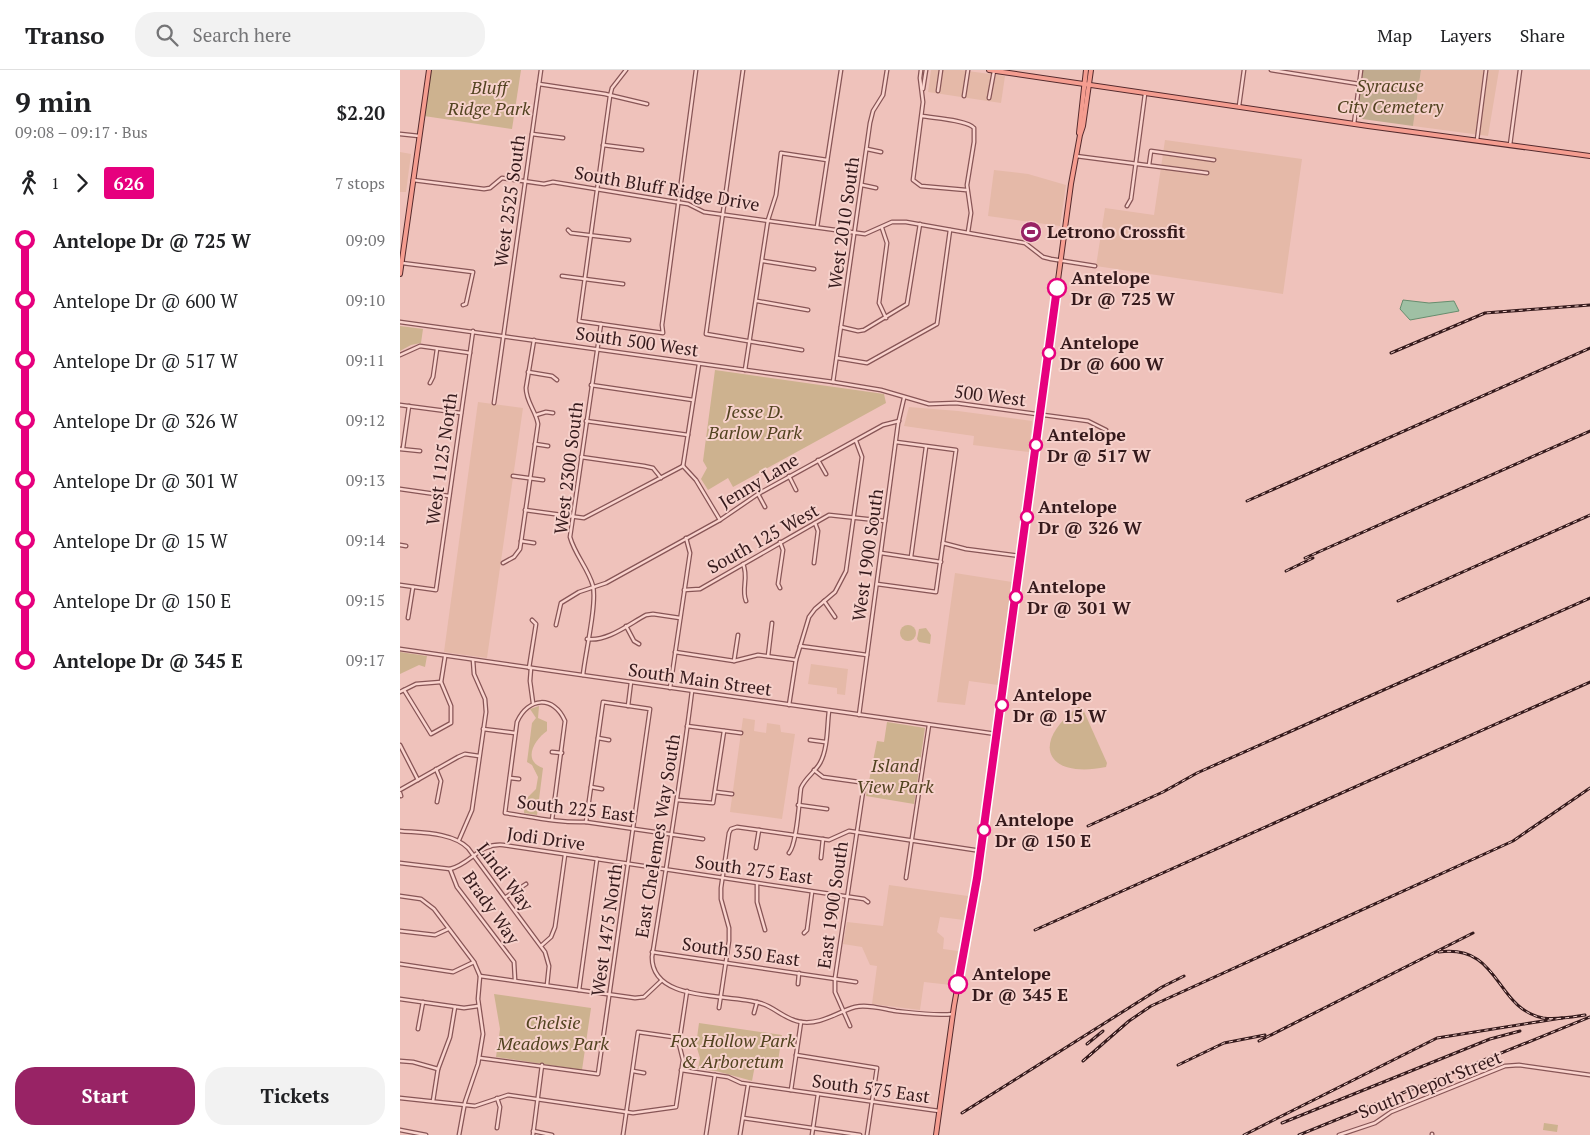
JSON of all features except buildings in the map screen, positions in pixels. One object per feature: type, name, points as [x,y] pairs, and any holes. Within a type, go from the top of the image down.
[{"type":"main road","points":[[400,274],[428,70]]},
{"type":"main road","points":[[989,70],[1238,108],[1590,156]]},
{"type":"main road","points":[[1086,70],[1087,85]]},
{"type":"main road","points":[[936,1135],[953,1014],[981,851],[998,735],[1061,261],[1080,135],[1078,125],[1091,70]]},
{"type":"street","name":"West 2525 South","points":[[494,403],[542,70]]},
{"type":"street","points":[[626,70],[612,88],[610,96],[579,321],[663,333],[662,325],[696,70]]},
{"type":"street","points":[[743,70],[706,334],[802,350]]},
{"type":"street","points":[[817,228],[841,70]]},
{"type":"street","name":"West 2010 South","points":[[833,382],[872,116],[883,94],[887,70]]},
{"type":"street","points":[[921,70],[922,90]]},
{"type":"street","points":[[926,70],[922,90],[914,181],[921,186],[966,190]]},
{"type":"street","points":[[938,91],[941,70]]},
{"type":"street","points":[[964,96],[968,70]]},
{"type":"street","points":[[1238,108],[1244,70]]},
{"type":"street","points":[[1271,70],[1359,84]]},
{"type":"street","points":[[1354,124],[1361,70]]},
{"type":"street","points":[[1477,141],[1486,70]]},
{"type":"street","points":[[1510,145],[1520,70]]},
{"type":"street","points":[[989,98],[994,71]]},
{"type":"street","points":[[539,84],[647,104]]},
{"type":"street","points":[[1127,206],[1131,199],[1145,94]]},
{"type":"street","points":[[921,116],[974,126],[976,133],[966,190],[971,208],[968,232]]},
{"type":"street","points":[[400,134],[419,136]]},
{"type":"street","points":[[532,134],[563,138]]},
{"type":"street","points":[[603,144],[642,150]]},
{"type":"street","points":[[867,150],[881,152]]},
{"type":"street","points":[[1149,165],[1151,151],[1214,160]]},
{"type":"street","points":[[745,370],[768,220],[776,195],[781,153],[827,160]]},
{"type":"street","points":[[1076,156],[1207,173]]},
{"type":"street","name":"South Bluff Ridge Drive","points":[[413,180],[484,189],[490,188],[502,178],[544,184],[553,182],[692,205],[704,212],[855,232],[871,233],[896,222],[920,224],[1025,243],[1043,256],[1061,261],[1095,266]]},
{"type":"street","points":[[862,185],[876,188]]},
{"type":"street","points":[[842,327],[862,331],[907,304],[920,224]]},
{"type":"street","points":[[882,228],[886,243],[879,303],[886,318]]},
{"type":"street","points":[[568,230],[571,233],[629,240]]},
{"type":"street","points":[[836,358],[862,363],[871,361],[937,324],[950,230]]},
{"type":"street","points":[[762,261],[814,269]]},
{"type":"street","points":[[402,263],[473,272],[469,298],[466,304],[463,305]]},
{"type":"street","points":[[562,276],[623,284]]},
{"type":"street","points":[[757,301],[808,310]]},
{"type":"street","name":"South 500 West","points":[[400,322],[504,335],[871,388]]},
{"type":"street","name":"West 2300 South","points":[[582,676],[594,595],[587,571],[573,548],[570,537],[591,385],[602,324]]},
{"type":"street","name":"West 1125 North","points":[[413,587],[436,590],[473,331]]},
{"type":"street","points":[[503,563],[514,557],[520,549],[538,424],[536,415],[526,395],[534,340]]},
{"type":"street","points":[[400,355],[416,347],[470,353]]},
{"type":"street","points":[[430,383],[433,377],[437,348]]},
{"type":"street","points":[[525,510],[584,518],[592,516],[682,466],[699,364]]},
{"type":"street","points":[[528,372],[552,376],[557,380]]},
{"type":"street","points":[[591,385],[694,400]]},
{"type":"street","name":"500 West","points":[[871,388],[929,404],[956,403],[1088,421],[1106,430]]},
{"type":"street","name":"West 1900 South","points":[[859,715],[896,442],[904,398]]},
{"type":"street","points":[[400,404],[461,413]]},
{"type":"street","points":[[410,406],[402,449],[420,451]]},
{"type":"street","points":[[536,415],[546,412],[553,413]]},
{"type":"street","points":[[586,421],[688,435]]},
{"type":"street","name":"Jenny Lane","points":[[556,625],[562,603],[579,592],[606,583],[720,520],[789,476],[892,421],[899,421]]},
{"type":"street","points":[[789,705],[796,660],[809,617],[835,592],[846,571],[862,457],[856,440]]},
{"type":"street","points":[[877,584],[936,592],[956,450],[896,442]]},
{"type":"street","points":[[535,444],[548,446]]},
{"type":"street","points":[[911,557],[926,447]]},
{"type":"street","points":[[581,457],[653,468],[661,478]]},
{"type":"street","points":[[818,460],[826,474]]},
{"type":"street","points":[[682,466],[696,480],[720,520]]},
{"type":"street","points":[[514,476],[542,480]]},
{"type":"street","points":[[789,476],[796,490]]},
{"type":"street","points":[[400,488],[449,496]]},
{"type":"street","points":[[758,494],[765,507]]},
{"type":"street","name":"South 125 West","points":[[684,590],[700,589],[780,542],[835,514],[885,521]]},
{"type":"street","points":[[814,563],[818,531],[815,523]]},
{"type":"street","points":[[670,688],[690,553],[686,538]]},
{"type":"street","points":[[521,541],[534,543]]},
{"type":"street","points":[[780,542],[782,550],[778,584],[780,588]]},
{"type":"street","points":[[943,543],[966,549],[1022,556]]},
{"type":"street","points":[[400,544],[406,546]]},
{"type":"street","points":[[881,553],[940,562]]},
{"type":"street","points":[[743,564],[746,572],[744,596],[746,601]]},
{"type":"street","points":[[400,585],[413,587],[408,618]]},
{"type":"street","points":[[824,601],[836,616]]},
{"type":"street","points":[[587,639],[605,638],[653,614],[680,618]]},
{"type":"street","points":[[532,620],[536,624],[530,668],[533,703]]},
{"type":"street","points":[[768,656],[772,623]]},
{"type":"street","points":[[626,626],[634,641],[639,644]]},
{"type":"street","points":[[734,661],[738,635]]},
{"type":"street","points":[[800,646],[867,655]]},
{"type":"street","name":"South Main Street","points":[[400,649],[998,735]]},
{"type":"street","points":[[675,652],[734,661],[758,655],[796,660]]},
{"type":"street","points":[[404,690],[431,734],[451,723],[451,706],[441,682],[446,656]]},
{"type":"street","points":[[459,840],[472,810],[486,706],[476,684],[473,660]]},
{"type":"street","points":[[400,692],[416,684],[441,682]]},
{"type":"street","points":[[586,822],[603,702],[628,706],[632,682]]},
{"type":"street","name":"East Chelemes Way South","points":[[661,981],[652,967],[652,952],[672,835],[692,691]]},
{"type":"street","points":[[519,779],[510,778],[515,733],[521,712],[533,703],[550,704],[562,714],[565,730],[552,820]]},
{"type":"street","name":"West 1475 North","points":[[542,1065],[598,1074],[632,848],[650,709],[628,706]]},
{"type":"street","points":[[788,853],[791,851],[803,782],[823,756],[829,711]]},
{"type":"street","points":[[906,878],[928,725]]},
{"type":"street","points":[[687,726],[741,733]]},
{"type":"street","points":[[483,729],[515,733]]},
{"type":"street","points":[[677,800],[713,803],[724,731]]},
{"type":"street","points":[[598,738],[609,740]]},
{"type":"street","points":[[810,740],[825,742]]},
{"type":"street","points":[[400,745],[418,780]]},
{"type":"street","points":[[552,752],[562,753]]},
{"type":"street","points":[[400,793],[418,780],[458,757],[466,754],[479,756]]},
{"type":"street","points":[[436,769],[440,781],[436,802]]},
{"type":"street","name":"East 1900 South","points":[[814,770],[823,776],[859,782],[864,785],[835,978],[835,992],[850,1026]]},
{"type":"street","name":"South 225 East","points":[[510,778],[505,812],[703,840]]},
{"type":"street","points":[[591,787],[602,789]]},
{"type":"street","points":[[716,792],[732,794]]},
{"type":"street","points":[[798,804],[827,809]]},
{"type":"street","points":[[719,1008],[729,935],[721,899],[722,878],[731,829],[737,827],[829,840],[844,832],[856,832],[981,851]]},
{"type":"street","name":"Lindi Way","points":[[400,830],[459,840],[474,855],[542,945],[548,958],[547,985]]},
{"type":"street","points":[[756,848],[759,830]]},
{"type":"street","points":[[821,858],[823,839]]},
{"type":"street","name":"Jodi Drive","points":[[450,869],[458,867],[486,847],[496,845],[644,866]]},
{"type":"street","points":[[542,945],[551,937],[555,927],[565,854]]},
{"type":"street","points":[[578,990],[597,859]]},
{"type":"street","name":"Brady Way","points":[[400,863],[450,869],[457,887],[514,962],[516,967],[515,980]]},
{"type":"street","name":"South 275 East","points":[[644,866],[846,896],[864,899],[868,902]]},
{"type":"street","points":[[506,897],[526,884]]},
{"type":"street","points":[[758,884],[757,902],[765,930]]},
{"type":"street","points":[[804,933],[807,930],[812,892]]},
{"type":"street","points":[[400,896],[427,902],[474,962],[480,976],[478,1006],[483,1028],[480,1058],[464,1105],[459,1135]]},
{"type":"street","points":[[400,931],[435,936],[448,930]]},
{"type":"street","name":"South 350 East","points":[[652,952],[856,982]]},
{"type":"street","points":[[400,964],[453,972],[474,962]]},
{"type":"street","points":[[798,984],[799,973]]},
{"type":"street","points":[[480,976],[644,997],[661,981],[676,989],[765,1004],[785,1017],[801,1022],[829,1018],[857,1007],[935,1015],[953,1014]]},
{"type":"street","points":[[400,1098],[478,1106],[508,1095],[642,1113],[676,1106],[683,1060],[680,1038],[687,991]]},
{"type":"street","points":[[400,999],[455,1006],[478,1006]]},
{"type":"street","points":[[418,1029],[423,1002]]},
{"type":"street","points":[[754,1013],[757,1002]]},
{"type":"street","points":[[433,1101],[438,1069],[450,1037],[455,1006]]},
{"type":"street","points":[[791,1090],[801,1022]]},
{"type":"street","points":[[623,1135],[638,1032],[680,1038]]},
{"type":"street","points":[[796,1055],[877,1068],[867,1135]]},
{"type":"street","points":[[480,1058],[542,1065],[532,1135]]},
{"type":"street","points":[[400,1061],[413,1062],[438,1069]]},
{"type":"street","name":"South Depot Street","points":[[1340,1135],[1375,1122],[1388,1113],[1505,1066],[1518,1065],[1590,1075]]},
{"type":"street","name":"South 575 East","points":[[681,1070],[715,1075],[748,1084],[939,1111]]},
{"type":"street","points":[[632,1071],[644,1073]]},
{"type":"street","points":[[706,1135],[715,1075]]},
{"type":"street","points":[[740,1135],[748,1084]]},
{"type":"street","points":[[812,1135],[818,1094]]},
{"type":"street","points":[[497,1098],[500,1108],[497,1128]]},
{"type":"street","points":[[743,1118],[860,1135]]},
{"type":"street","points":[[400,1130],[426,1135]]},
{"type":"street","points":[[533,1131],[552,1135]]},
{"type":"shaded area","points":[[931,70],[960,70],[1005,76],[1001,103],[928,92]]},
{"type":"shaded area","points":[[1421,70],[1499,70],[1488,136],[1413,126]]},
{"type":"shaded area","points":[[1165,140],[1302,159],[1283,294],[1096,266],[1105,208],[1154,215]]},
{"type":"shaded area","points":[[400,152],[411,154],[406,192],[400,192]]},
{"type":"shaded area","points":[[994,170],[1028,174],[1066,185],[1060,226],[988,216]]},
{"type":"shaded area","points":[[1403,300],[1429,303],[1454,301],[1459,311],[1410,320],[1400,309]]},
{"type":"shaded area","points":[[478,402],[523,408],[487,658],[444,652]]},
{"type":"shaded area","points":[[909,407],[958,411],[1032,421],[1029,452],[973,445],[974,436],[904,426]]},
{"type":"shaded area","points":[[955,573],[1012,582],[998,685],[969,681],[965,705],[937,702]]},
{"type":"shaded area","points":[[811,664],[848,669],[845,695],[837,694],[837,688],[808,684]]},
{"type":"shaded area","points":[[743,718],[755,720],[754,731],[766,733],[767,723],[780,725],[781,732],[795,734],[782,819],[730,812]]},
{"type":"shaded area","points":[[889,885],[968,896],[964,920],[940,917],[937,932],[944,938],[943,949],[958,951],[951,985],[924,982],[920,1010],[872,1004],[877,966],[870,965],[862,947],[843,944],[847,922],[883,926]]},
{"type":"green space","name":"Bluff Ridge Park","points":[[430,70],[521,70],[512,129],[424,116]]},
{"type":"green space","name":"Syracuse City Cemetery","points":[[1362,70],[1421,70],[1413,126],[1355,118]]},
{"type":"green space","points":[[400,326],[423,329],[421,343],[411,345],[400,351]]},
{"type":"green space","name":"Jesse D. Barlow Park","points":[[715,370],[884,394],[886,403],[733,487],[728,478],[708,490],[701,479],[707,468],[703,461]]},
{"type":"green space","points":[[908,625],[916,633],[908,641],[900,633]]},
{"type":"green space","points":[[926,628],[931,635],[930,644],[919,642],[917,639],[919,629]]},
{"type":"green space","points":[[400,652],[427,656],[425,667],[419,665],[400,674]]},
{"type":"green space","points":[[539,706],[538,718],[547,722],[547,731],[534,745],[532,750],[533,761],[543,768],[537,815],[524,813],[525,800],[536,789],[538,777],[532,765],[527,762],[532,723],[536,718],[530,709]]},
{"type":"green space","points":[[1078,707],[1082,707],[1107,763],[1106,767],[1070,768],[1058,763],[1052,755],[1050,745],[1053,734]]},
{"type":"green space","name":"Island View Park","points":[[887,722],[925,728],[914,804],[866,796],[877,741],[884,742]]},
{"type":"green space","name":"Chelsie Meadows Park","points":[[494,994],[591,1008],[582,1070],[496,1057],[500,1029]]},
{"type":"green space","name":"Fox Hollow Park & Arboretum","points":[[699,1023],[782,1035],[777,1068],[755,1065],[752,1081],[716,1071],[691,1068],[698,1068],[700,1058],[696,1045]]},
{"type":"green space","points":[[1544,1123],[1558,1125],[1557,1132],[1543,1130]]},
{"type":"railway","points":[[1391,353],[1485,313],[1590,305]]},
{"type":"railway","points":[[1247,501],[1590,348]]},
{"type":"railway","points":[[1305,558],[1590,431]]},
{"type":"railway","points":[[1398,601],[1590,515]]},
{"type":"railway","points":[[1286,571],[1313,558]]},
{"type":"railway","points":[[1088,826],[1163,792],[1197,773],[1590,598]]},
{"type":"railway","points":[[1035,930],[1590,682]]},
{"type":"railway","points":[[1083,1061],[1129,1021],[1151,1006],[1513,841],[1590,788]]},
{"type":"railway","points":[[1259,1041],[1473,933]]},
{"type":"railway","points":[[1439,952],[1459,952],[1475,958],[1486,967],[1515,1002],[1527,1012],[1548,1019],[1585,1015]]},
{"type":"railway","points":[[962,1113],[1162,987],[1184,976]]},
{"type":"railway","points":[[1299,1135],[1590,1017]]},
{"type":"railway","points":[[1244,1135],[1437,1038],[1562,1018]]},
{"type":"railway","points":[[1087,1044],[1103,1031]]},
{"type":"railway","points":[[1282,1123],[1490,1039],[1520,1031]]},
{"type":"railway","points":[[1178,1065],[1224,1043],[1265,1035]]},
{"type":"bus line","name":"626","points":[[958,984],[977,878],[997,740],[1057,288]]},
{"type":"place","name":"Letrono Crossfit","points":[[1031,232]]},
{"type":"place","name":"Antelope Dr @ 725 W","points":[[1057,288]]},
{"type":"place","name":"Antelope Dr @ 600 W","points":[[1049,353]]},
{"type":"place","name":"Antelope Dr @ 517 W","points":[[1036,445]]},
{"type":"place","name":"Antelope Dr @ 326 W","points":[[1027,517]]},
{"type":"place","name":"Antelope Dr @ 301 W","points":[[1016,597]]},
{"type":"place","name":"Antelope Dr @ 15 W","points":[[1002,705]]},
{"type":"place","name":"Antelope Dr @ 150 E","points":[[984,830]]},
{"type":"place","name":"Antelope Dr @ 345 E","points":[[958,984]]}]
